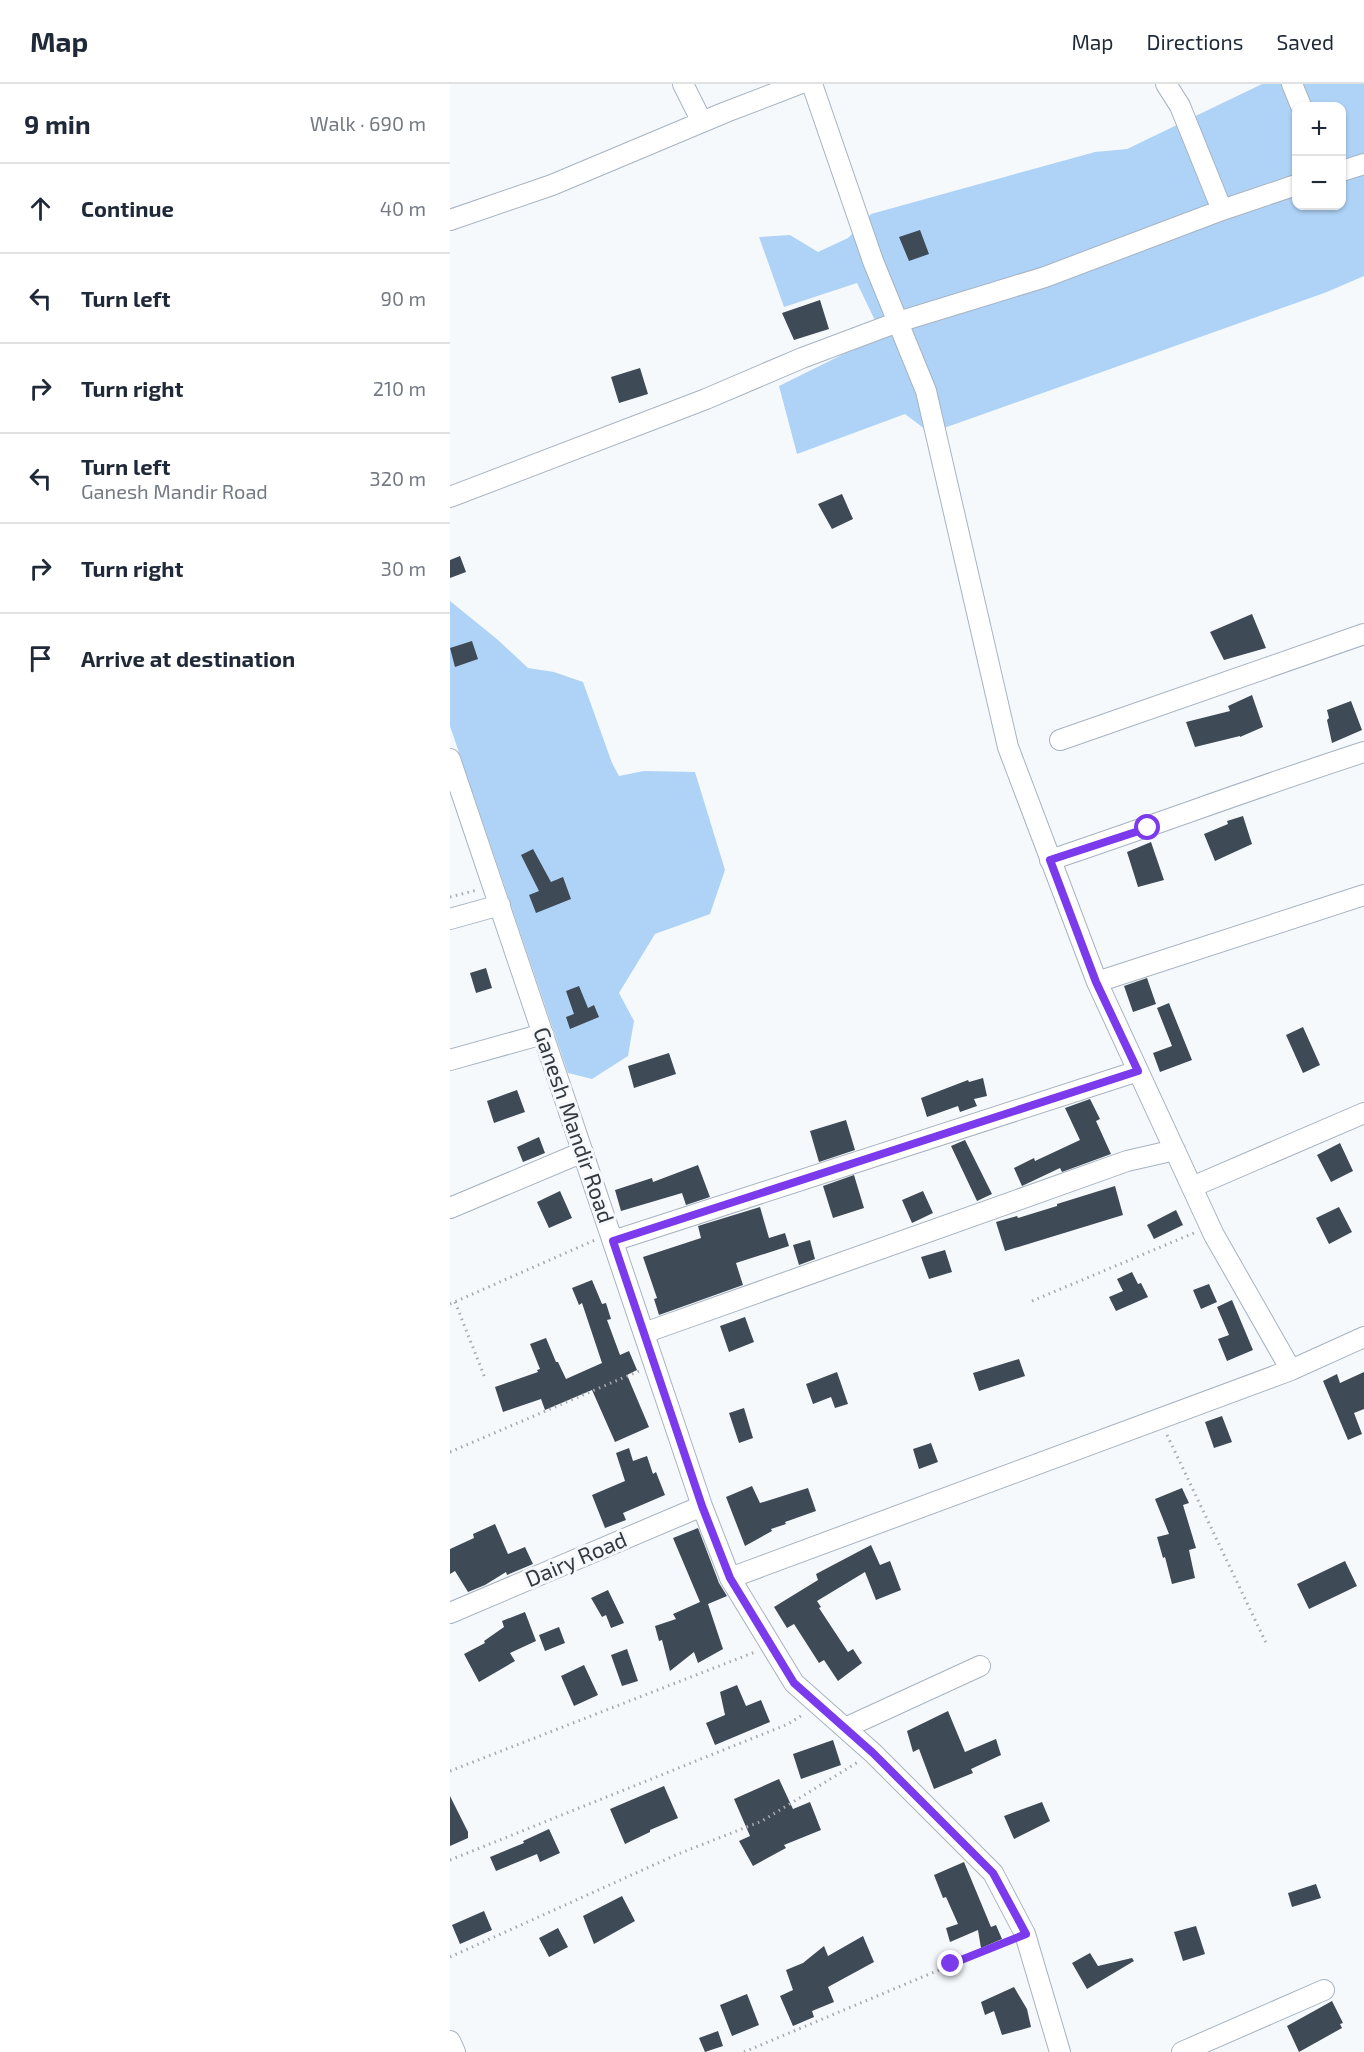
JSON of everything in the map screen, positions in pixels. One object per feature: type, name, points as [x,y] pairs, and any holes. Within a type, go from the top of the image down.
[{"type":"street","points":[[683,84],[702,122]]},
{"type":"street","points":[[450,220],[552,185],[799,84]]},
{"type":"street","points":[[812,84],[873,261],[926,391],[1008,747],[1050,860],[1096,982],[1210,1227],[1291,1370]]},
{"type":"street","points":[[1166,84],[1180,106],[1222,210]]},
{"type":"street","points":[[1292,84],[1299,102]]},
{"type":"street","points":[[1346,169],[1364,164]]},
{"type":"street","points":[[450,497],[898,322],[1045,277],[1222,210],[1292,186]]},
{"type":"street","points":[[1060,740],[1364,634]]},
{"type":"street","points":[[1050,860],[1364,752]]},
{"type":"street","name":"Ganesh Mandir Road","points":[[450,759],[702,1506],[730,1578],[794,1683],[873,1753],[993,1873],[1026,1934],[1060,2052]]},
{"type":"street","points":[[1096,982],[1364,896]]},
{"type":"street","points":[[450,919],[500,905]]},
{"type":"street","points":[[450,1060],[543,1034]]},
{"type":"street","points":[[612,1237],[1138,1071]]},
{"type":"street","points":[[1192,1187],[1364,1113]]},
{"type":"street","points":[[644,1333],[1126,1161],[1175,1150]]},
{"type":"street","points":[[450,1208],[583,1152]]},
{"type":"street","points":[[730,1578],[1291,1370],[1364,1337]]},
{"type":"street","name":"Dairy Road","points":[[450,1613],[702,1506]]},
{"type":"street","points":[[845,1728],[980,1666]]},
{"type":"street","points":[[1182,2052],[1324,1990]]},
{"type":"street","points":[[450,2041],[455,2052]]},
{"type":"path","points":[[450,897],[493,886]]},
{"type":"path","points":[[1032,1301],[1210,1227]]},
{"type":"path","points":[[450,1304],[612,1237]]},
{"type":"path","points":[[455,1302],[485,1378]]},
{"type":"path","points":[[450,1452],[655,1365]]},
{"type":"path","points":[[1160,1419],[1267,1645]]},
{"type":"path","points":[[450,1771],[771,1646]]},
{"type":"path","points":[[450,1860],[788,1724],[818,1705]]},
{"type":"path","points":[[450,1957],[678,1854],[762,1821],[873,1753]]},
{"type":"path","points":[[744,2052],[1026,1934]]},
{"type":"shaded area","points":[[1262,84],[1364,84],[1364,276],[1327,292],[930,433],[905,414],[797,454],[779,386],[882,335],[857,283],[784,307],[759,237],[790,235],[818,252],[848,238],[871,214],[1095,152],[1127,149]]},
{"type":"shaded area","points":[[450,601],[528,668],[554,672],[583,682],[612,763],[619,776],[644,771],[695,772],[725,870],[710,914],[655,934],[619,993],[634,1021],[628,1056],[592,1079],[568,1073],[450,726]]},
{"type":"building","points":[[920,230],[929,254],[909,261],[899,237]]},
{"type":"building","points":[[820,300],[829,329],[794,340],[782,313]]},
{"type":"building","points":[[640,368],[648,394],[619,403],[611,377]]},
{"type":"building","points":[[842,494],[853,519],[832,529],[818,504]]},
{"type":"building","points":[[460,556],[466,572],[450,578],[450,560]]},
{"type":"building","points":[[1252,614],[1266,648],[1224,660],[1210,632]]},
{"type":"building","points":[[472,641],[478,659],[455,667],[450,648]]},
{"type":"building","points":[[1252,695],[1263,727],[1240,737],[1195,747],[1186,722],[1230,711],[1228,706]]},
{"type":"building","points":[[1351,701],[1362,730],[1332,743],[1327,710]]},
{"type":"building","points":[[1243,816],[1252,844],[1215,861],[1204,834],[1228,824],[1227,821]]},
{"type":"building","points":[[1151,842],[1164,880],[1138,887],[1127,852]]},
{"type":"building","points":[[533,849],[551,882],[563,877],[571,899],[536,913],[529,895],[539,891],[521,855]]},
{"type":"building","points":[[486,968],[492,988],[476,993],[470,973]]},
{"type":"building","points":[[1147,978],[1156,1004],[1133,1012],[1124,986]]},
{"type":"building","points":[[579,986],[588,1008],[594,1005],[599,1017],[570,1029],[566,1017],[574,1014],[566,991]]},
{"type":"building","points":[[1169,1003],[1192,1060],[1160,1072],[1153,1053],[1172,1046],[1157,1008]]},
{"type":"building","points":[[1303,1027],[1320,1065],[1303,1073],[1286,1035]]},
{"type":"building","points":[[669,1053],[676,1074],[634,1088],[628,1066]]},
{"type":"building","points":[[983,1078],[987,1096],[974,1099],[977,1106],[960,1112],[958,1106],[927,1117],[921,1098],[968,1080],[969,1082]]},
{"type":"building","points":[[517,1090],[525,1112],[494,1123],[487,1101]]},
{"type":"building","points":[[1090,1099],[1100,1119],[1096,1121],[1111,1154],[1062,1172],[1060,1168],[1022,1186],[1014,1168],[1080,1140],[1065,1108]]},
{"type":"building","points":[[846,1120],[855,1150],[819,1162],[810,1131]]},
{"type":"building","points":[[539,1137],[545,1153],[523,1162],[517,1147]]},
{"type":"building","points":[[965,1140],[992,1194],[977,1201],[951,1146]]},
{"type":"building","points":[[1340,1143],[1353,1171],[1331,1182],[1317,1155]]},
{"type":"building","points":[[698,1165],[710,1197],[686,1205],[682,1193],[621,1211],[615,1190],[652,1178],[653,1182]]},
{"type":"building","points":[[854,1175],[864,1208],[833,1218],[823,1186]]},
{"type":"building","points":[[1115,1186],[1123,1215],[1005,1251],[996,1222],[1017,1216],[1018,1218]]},
{"type":"building","points":[[560,1191],[572,1218],[549,1228],[537,1202]]},
{"type":"building","points":[[923,1191],[933,1213],[912,1223],[902,1200]]},
{"type":"building","points":[[760,1207],[769,1238],[785,1233],[789,1246],[736,1263],[743,1285],[659,1315],[654,1299],[657,1298],[643,1257],[701,1238],[698,1226]]},
{"type":"building","points":[[1339,1207],[1352,1232],[1329,1244],[1316,1218]]},
{"type":"building","points":[[1176,1210],[1183,1225],[1154,1239],[1147,1225]]},
{"type":"building","points":[[810,1240],[815,1259],[799,1265],[793,1245]]},
{"type":"building","points":[[945,1250],[952,1272],[929,1279],[921,1257]]},
{"type":"building","points":[[1132,1272],[1148,1297],[1116,1311],[1109,1297],[1123,1291],[1117,1279]]},
{"type":"building","points":[[592,1280],[602,1304],[606,1303],[611,1319],[607,1320],[620,1355],[629,1351],[637,1370],[627,1375],[649,1427],[615,1442],[592,1390],[545,1410],[541,1399],[503,1412],[495,1387],[538,1372],[537,1370],[540,1369],[530,1344],[546,1338],[566,1379],[602,1363],[582,1303],[579,1305],[572,1288]]},
{"type":"building","points":[[1209,1284],[1217,1302],[1201,1309],[1193,1290]]},
{"type":"building","points":[[1232,1300],[1253,1350],[1227,1361],[1218,1339],[1229,1335],[1217,1307]]},
{"type":"building","points":[[745,1317],[754,1342],[729,1352],[720,1326]]},
{"type":"building","points":[[1019,1359],[1025,1376],[979,1391],[973,1373]]},
{"type":"building","points":[[837,1372],[848,1404],[835,1408],[831,1397],[813,1404],[806,1384]]},
{"type":"building","points":[[1364,1372],[1364,1409],[1354,1413],[1362,1434],[1348,1440],[1323,1381],[1337,1374],[1340,1383]]},
{"type":"building","points":[[744,1408],[753,1438],[739,1443],[729,1413]]},
{"type":"building","points":[[1222,1416],[1232,1442],[1214,1448],[1205,1422]]},
{"type":"building","points":[[931,1443],[938,1462],[919,1469],[913,1449]]},
{"type":"building","points":[[629,1448],[633,1461],[647,1456],[653,1474],[656,1472],[665,1495],[623,1513],[626,1520],[605,1528],[592,1495],[625,1481],[616,1453]]},
{"type":"building","points":[[752,1486],[760,1503],[808,1488],[816,1511],[785,1522],[786,1524],[771,1529],[772,1531],[745,1546],[726,1497]]},
{"type":"building","points":[[1182,1488],[1189,1503],[1183,1505],[1196,1548],[1189,1550],[1195,1578],[1172,1584],[1157,1537],[1169,1534],[1155,1499]]},
{"type":"building","points":[[495,1524],[508,1554],[525,1547],[533,1564],[507,1575],[506,1572],[468,1592],[455,1571],[450,1574],[450,1549],[474,1538],[473,1534]]},
{"type":"building","points":[[698,1528],[719,1583],[727,1596],[708,1604],[723,1649],[698,1663],[694,1652],[670,1671],[662,1640],[659,1641],[655,1626],[676,1619],[673,1614],[700,1602],[673,1538]]},
{"type":"building","points":[[871,1545],[880,1565],[890,1561],[901,1590],[876,1600],[865,1572],[817,1601],[821,1607],[819,1608],[848,1652],[853,1649],[862,1663],[838,1681],[824,1660],[819,1663],[794,1624],[787,1628],[774,1607],[818,1580],[816,1574]]},
{"type":"building","points":[[1345,1561],[1357,1586],[1309,1609],[1297,1584]]},
{"type":"building","points":[[608,1590],[624,1623],[611,1628],[606,1615],[602,1617],[591,1598]]},
{"type":"building","points":[[525,1612],[536,1641],[510,1653],[515,1661],[479,1682],[464,1654],[485,1643],[484,1641],[504,1627],[502,1621]]},
{"type":"building","points":[[559,1627],[565,1643],[545,1651],[539,1635]]},
{"type":"building","points":[[627,1649],[638,1681],[622,1686],[611,1655]]},
{"type":"building","points":[[584,1665],[598,1695],[574,1706],[561,1676]]},
{"type":"building","points":[[737,1685],[746,1706],[761,1700],[770,1722],[715,1745],[706,1723],[725,1715],[720,1692]]},
{"type":"building","points":[[948,1711],[965,1752],[996,1739],[1001,1755],[971,1769],[973,1773],[934,1789],[919,1749],[913,1752],[907,1731]]},
{"type":"building","points":[[833,1740],[841,1765],[801,1779],[793,1754]]},
{"type":"building","points":[[779,1779],[793,1809],[810,1802],[821,1830],[784,1845],[786,1848],[753,1866],[739,1841],[750,1836],[734,1799]]},
{"type":"building","points":[[664,1786],[678,1818],[625,1844],[610,1809]]},
{"type":"building","points":[[450,1796],[468,1832],[468,1838],[450,1846]]},
{"type":"building","points":[[1042,1802],[1050,1821],[1014,1839],[1004,1816]]},
{"type":"building","points":[[549,1829],[560,1853],[540,1862],[537,1854],[496,1871],[490,1857],[524,1843],[523,1841]]},
{"type":"building","points":[[964,1862],[991,1927],[996,1925],[1002,1939],[981,1948],[978,1930],[950,1942],[946,1928],[958,1924],[946,1897],[943,1898],[934,1875]]},
{"type":"building","points":[[1316,1884],[1321,1898],[1292,1907],[1288,1893]]},
{"type":"building","points":[[622,1896],[635,1921],[594,1944],[583,1916]]},
{"type":"building","points":[[484,1911],[492,1930],[460,1944],[452,1925]]},
{"type":"building","points":[[1196,1926],[1205,1954],[1183,1961],[1174,1932]]},
{"type":"building","points":[[558,1928],[568,1947],[549,1957],[539,1938]]},
{"type":"building","points":[[863,1936],[874,1962],[828,1987],[834,2002],[812,2011],[814,2017],[793,2026],[780,1996],[793,1990],[786,1970],[803,1963],[824,1946],[828,1956]]},
{"type":"building","points":[[1090,1953],[1098,1966],[1132,1958],[1134,1961],[1087,1989],[1072,1963]]},
{"type":"building","points":[[1014,1987],[1027,2009],[1031,2027],[1002,2035],[994,2011],[985,2015],[981,2002]]},
{"type":"building","points":[[747,1994],[759,2025],[732,2036],[720,2005]]},
{"type":"building","points":[[1332,2001],[1343,2023],[1340,2024],[1342,2028],[1299,2052],[1287,2026]]},
{"type":"building","points":[[718,2031],[723,2046],[705,2052],[699,2038]]},
{"type":"route","points":[[951,1964],[1026,1934],[993,1873],[873,1753],[794,1683],[730,1578],[702,1506],[613,1241],[1138,1071],[1096,982],[1050,860],[1148,828]]}]
